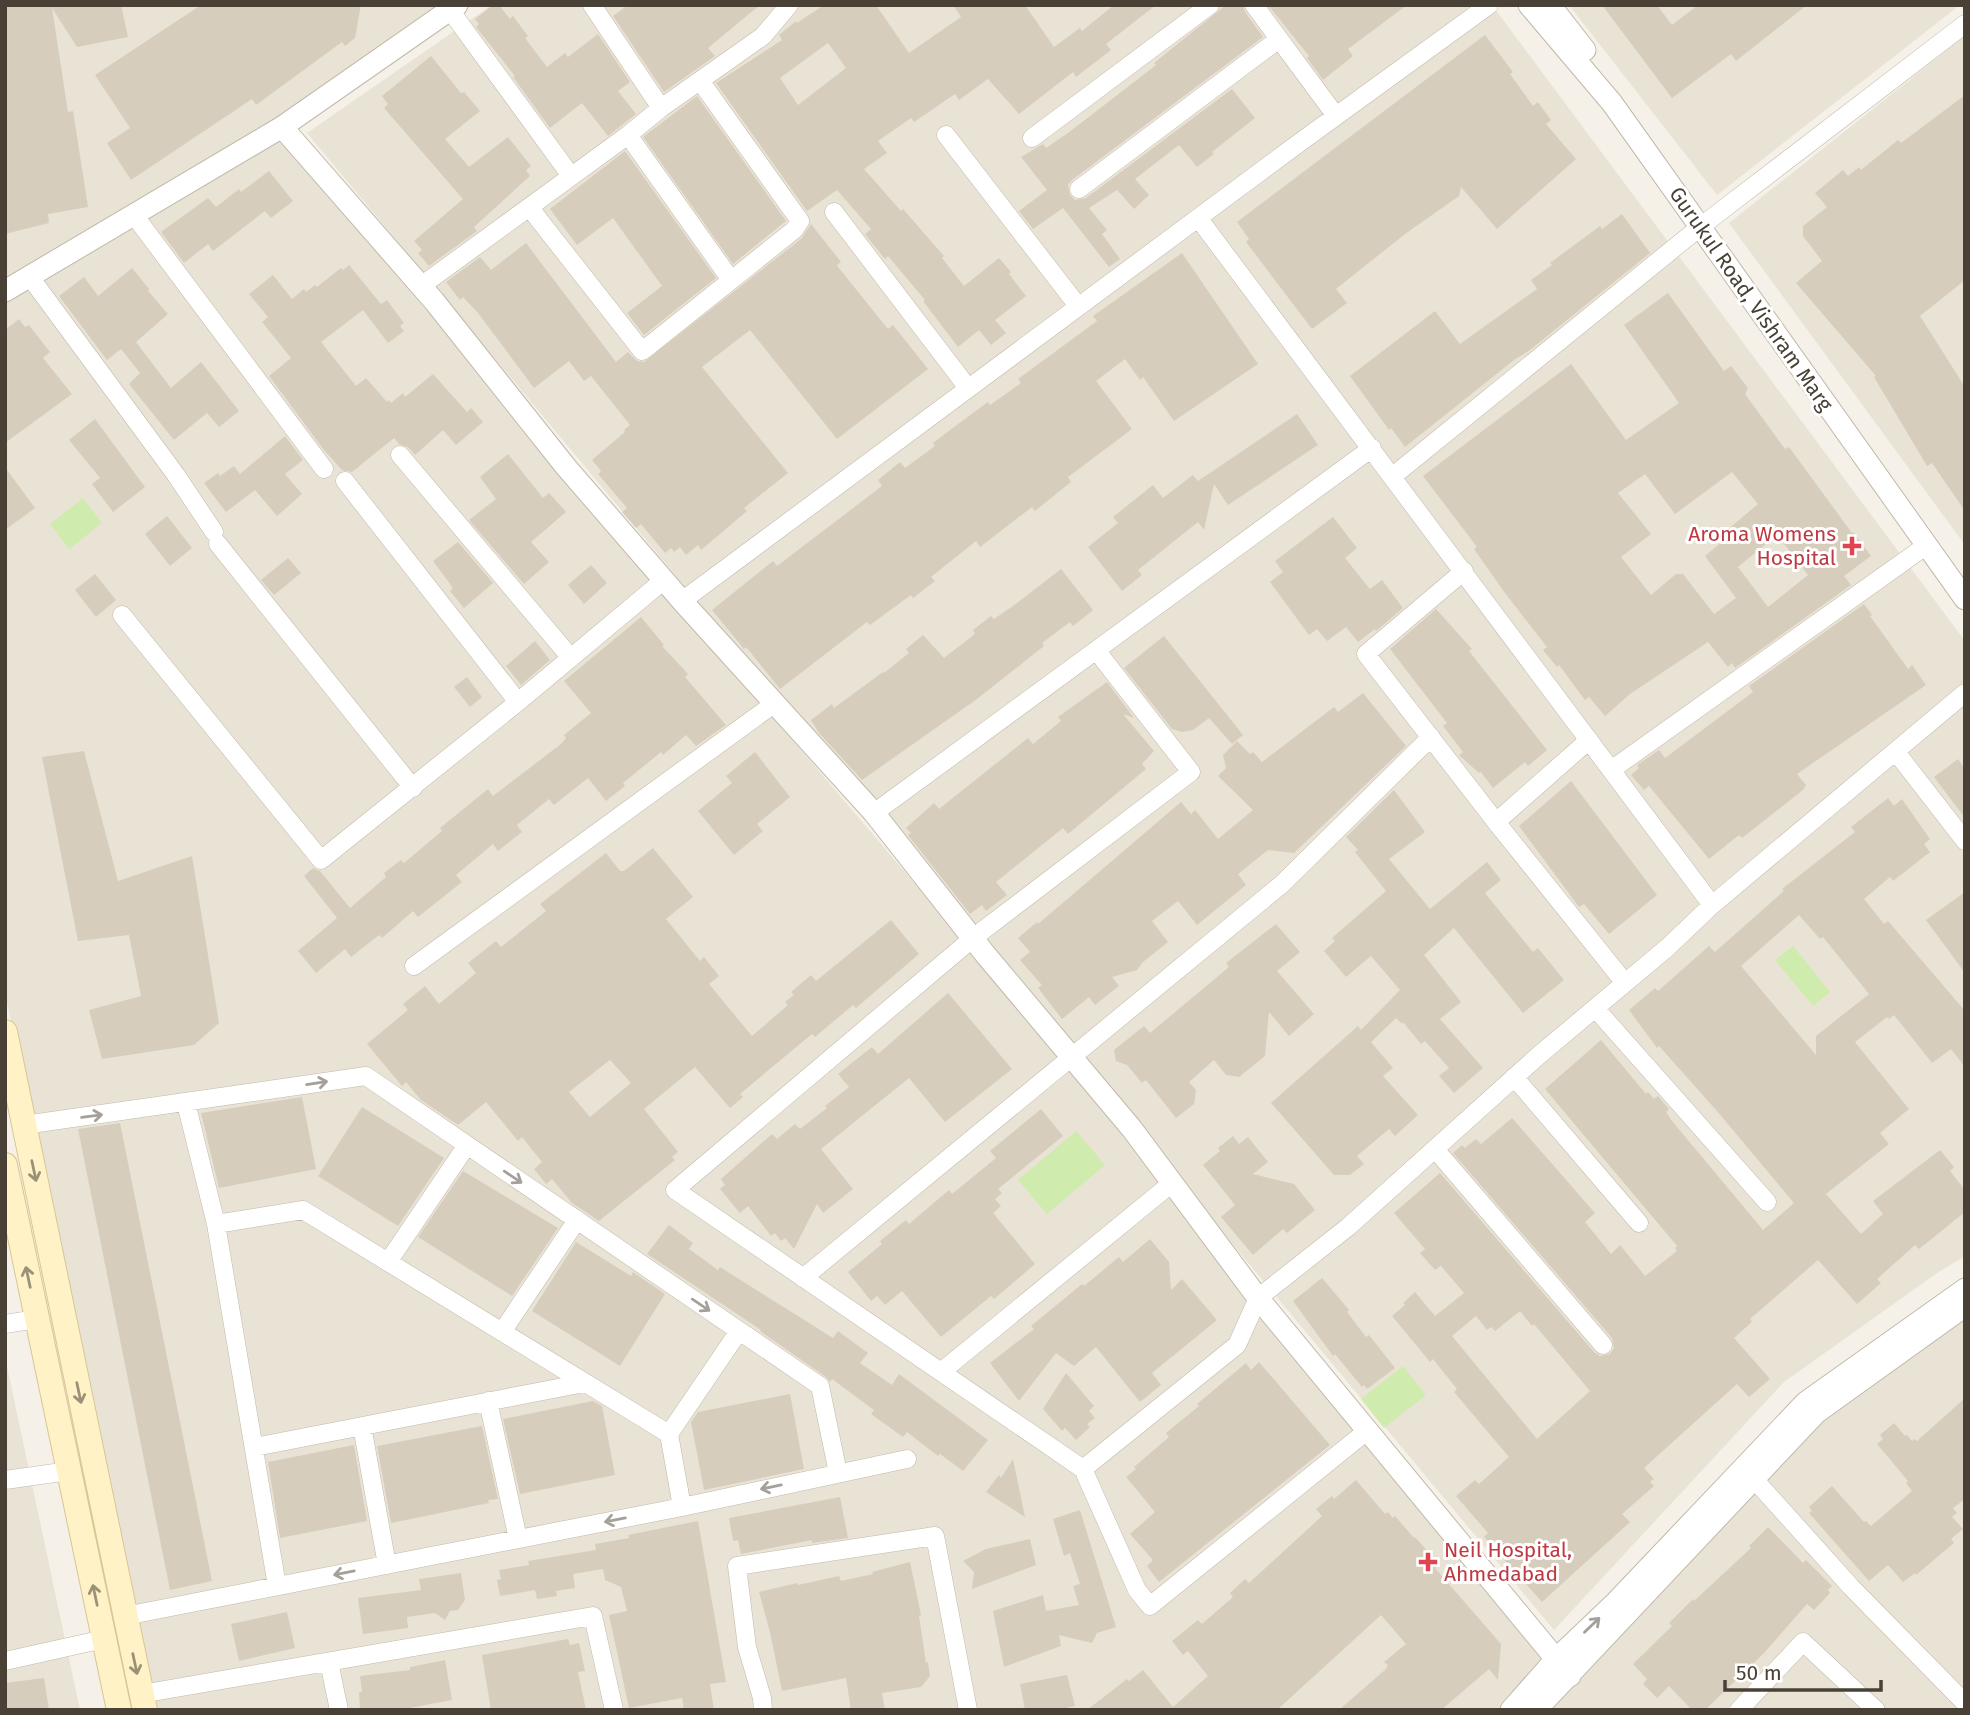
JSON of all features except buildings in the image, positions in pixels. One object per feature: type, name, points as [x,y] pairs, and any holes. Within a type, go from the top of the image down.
[{"type":"main road","points":[[5,1032],[143,1702]]},
{"type":"main road","points":[[6,1177],[119,1710]]},
{"type":"street","points":[[592,5],[661,108]]},
{"type":"street","points":[[421,286],[763,36],[789,5]]},
{"type":"street","points":[[1032,138],[1210,5]]},
{"type":"street","points":[[1254,5],[1336,116]]},
{"type":"street","points":[[682,601],[1489,5]]},
{"type":"street","name":"Gurukul Road, Vishram Marg","points":[[1529,5],[1612,103],[1705,224],[1965,575]]},
{"type":"street","name":"Gurukul Road, Vishram Marg","points":[[1550,5],[1622,96],[1705,224],[1965,599]]},
{"type":"street","points":[[5,291],[282,127],[454,8],[571,176]]},
{"type":"street","points":[[1393,476],[1705,224],[1965,24]]},
{"type":"street","points":[[1079,189],[1279,39]]},
{"type":"street","points":[[529,206],[642,351],[794,230],[800,221],[701,82]]},
{"type":"street","points":[[282,127],[421,286],[566,467],[682,601],[874,813],[973,938],[1132,1129],[1258,1298],[1563,1668]]},
{"type":"street","points":[[628,135],[731,280]]},
{"type":"street","points":[[946,135],[1078,306]]},
{"type":"street","points":[[834,212],[968,388]]},
{"type":"street","points":[[134,215],[324,469]]},
{"type":"street","points":[[1199,219],[1712,905]]},
{"type":"street","points":[[30,276],[176,475],[216,538],[412,788]]},
{"type":"street","points":[[874,813],[1372,448]]},
{"type":"street","points":[[400,455],[570,658]]},
{"type":"street","points":[[345,481],[518,702]]},
{"type":"street","points":[[1612,770],[1927,545]]},
{"type":"street","points":[[1464,571],[1366,654],[1625,983]]},
{"type":"street","points":[[122,615],[321,860],[518,702],[664,580]]},
{"type":"street","points":[[1096,650],[1191,772],[973,938],[675,1190],[1083,1469],[1137,1590],[1150,1606],[1367,1430]]},
{"type":"street","points":[[1083,1469],[1237,1345],[1258,1298],[1348,1227],[1514,1077],[1668,947],[1712,905],[1965,693]]},
{"type":"street","points":[[414,966],[775,703]]},
{"type":"street","points":[[803,1278],[1282,884],[1431,737]]},
{"type":"street","points":[[1496,822],[1589,740]]},
{"type":"street","points":[[1896,752],[1965,841]]},
{"type":"street","points":[[1595,1007],[1767,1202]]},
{"type":"street","points":[[24,1125],[366,1076],[820,1386],[838,1473]]},
{"type":"street","points":[[1514,1077],[1639,1223]]},
{"type":"street","points":[[186,1102],[216,1224],[278,1586]]},
{"type":"street","points":[[388,1262],[467,1146]]},
{"type":"street","points":[[1435,1149],[1604,1345]]},
{"type":"street","points":[[941,1372],[1172,1183]]},
{"type":"street","points":[[216,1224],[303,1210],[669,1434]]},
{"type":"street","points":[[502,1332],[577,1220]]},
{"type":"street","points":[[1536,1710],[1563,1668],[1616,1602],[1806,1402],[1965,1289]]},
{"type":"street","points":[[1511,1710],[1563,1668],[1635,1602],[1816,1413],[1965,1306]]},
{"type":"street","points":[[5,1324],[37,1319]]},
{"type":"street","points":[[682,1507],[669,1434],[738,1331]]},
{"type":"street","points":[[256,1447],[584,1383]]},
{"type":"street","points":[[488,1401],[518,1539]]},
{"type":"street","points":[[362,1426],[387,1565]]},
{"type":"street","points":[[125,1616],[682,1507],[907,1459]]},
{"type":"street","points":[[5,1479],[69,1471]]},
{"type":"street","points":[[1754,1479],[1851,1587],[1965,1703]]},
{"type":"street","points":[[763,1710],[747,1647],[737,1566],[935,1536],[968,1710]]},
{"type":"street","points":[[143,1702],[329,1662],[593,1616],[614,1710]]},
{"type":"street","points":[[5,1661],[104,1639]]},
{"type":"street","points":[[1739,1710],[1803,1643],[1876,1710]]},
{"type":"street","points":[[329,1662],[340,1710]]},
{"type":"shaded area","points":[[5,5],[441,5],[268,126],[5,282]]},
{"type":"shaded area","points":[[492,5],[1492,5],[1965,641],[1965,1256],[1784,1382],[1554,1630],[307,133]]},
{"type":"shaded area","points":[[1569,5],[1960,5],[1717,195]]},
{"type":"shaded area","points":[[1965,36],[1965,545],[1729,223]]},
{"type":"shaded area","points":[[280,138],[1134,1141],[1544,1658],[1498,1710],[155,1710],[5,993],[5,300]]},
{"type":"shaded area","points":[[1965,1319],[1965,1710],[1551,1710],[1823,1422]]},
{"type":"shaded area","points":[[5,1357],[80,1710],[5,1710]]},
{"type":"green space","points":[[83,498],[102,523],[69,549],[50,524]]},
{"type":"green space","points":[[1793,946],[1830,992],[1813,1006],[1775,960]]},
{"type":"green space","points":[[1076,1131],[1105,1165],[1047,1214],[1018,1180]]},
{"type":"green space","points":[[1403,1366],[1426,1395],[1384,1428],[1361,1399]]},
{"type":"place","name":"Aroma Womens Hospital","points":[[1852,546]]},
{"type":"place","name":"Neil Hospital, Ahmedabad","points":[[1428,1562]]}]
